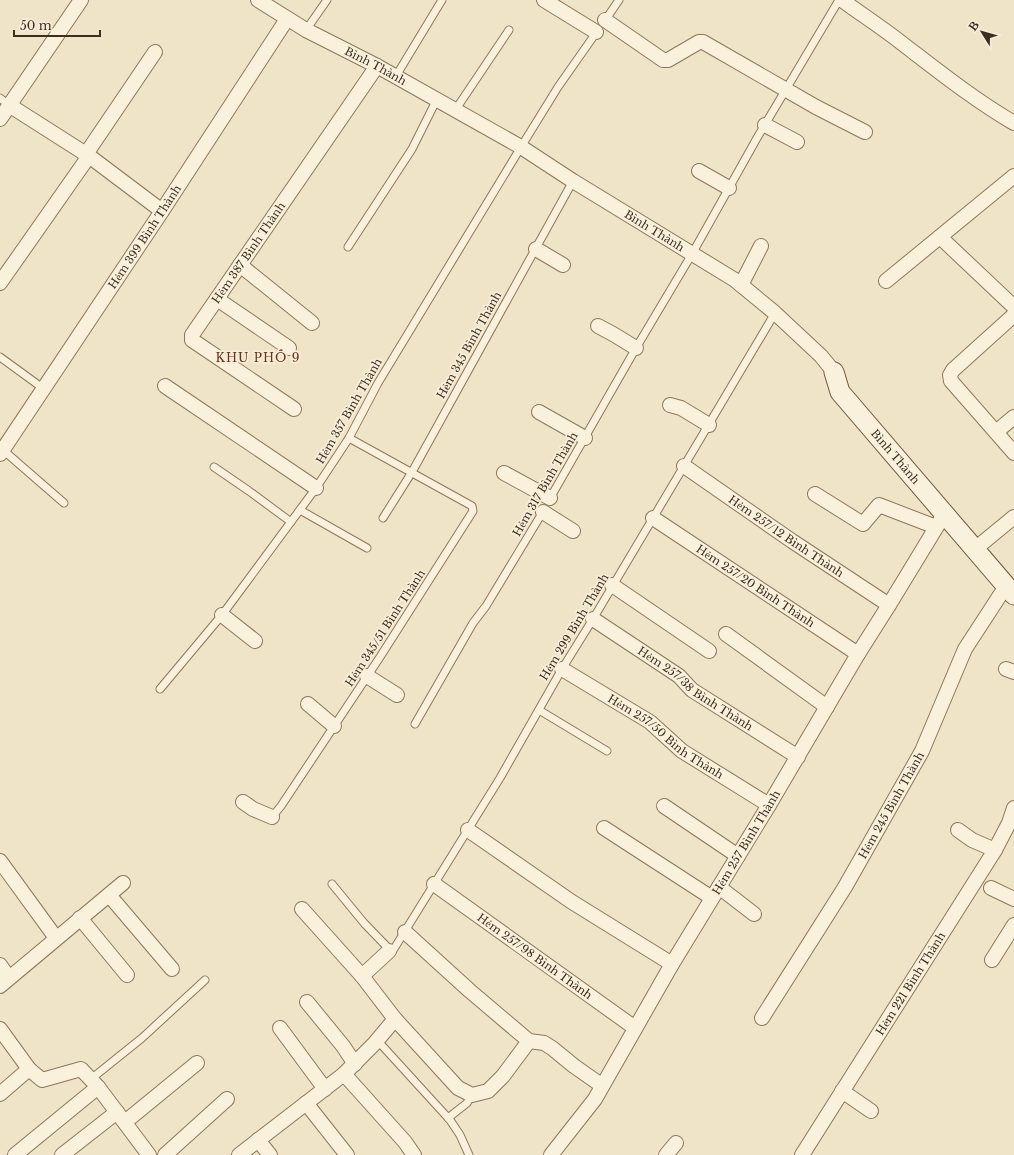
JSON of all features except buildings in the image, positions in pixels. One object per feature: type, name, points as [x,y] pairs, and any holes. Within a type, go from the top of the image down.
[{"type":"street","points":[[0,119],[5,102],[81,0]]},
{"type":"street","name":"Bình Thành","points":[[258,0],[306,30],[437,98],[520,147],[741,285],[775,313],[821,356],[834,372],[840,392],[940,520],[976,549],[1010,590]]},
{"type":"street","points":[[544,0],[596,32]]},
{"type":"street","points":[[842,0],[949,79],[994,111],[1014,123]]},
{"type":"street","name":"Hẻm 399 Bình Thành","points":[[1,452],[162,211],[287,19]]},
{"type":"street","points":[[605,20],[663,60],[668,60],[699,42],[703,42],[786,90],[865,132]]},
{"type":"street","points":[[0,284],[88,155],[155,52]]},
{"type":"street","name":"Hẻm 387 Bình Thành","points":[[294,409],[192,340],[192,335],[377,66]]},
{"type":"street","points":[[5,102],[88,155],[162,211]]},
{"type":"street","points":[[765,125],[797,142]]},
{"type":"street","points":[[699,171],[729,188]]},
{"type":"street","points":[[886,281],[1014,177]]},
{"type":"street","points":[[940,237],[1014,307]]},
{"type":"street","points":[[741,285],[761,246]]},
{"type":"street","points":[[536,249],[563,265]]},
{"type":"street","points":[[240,265],[312,323]]},
{"type":"street","points":[[217,299],[289,348]]},
{"type":"street","points":[[1014,315],[953,370],[950,375],[951,381],[1014,453]]},
{"type":"street","points":[[598,326],[636,348]]},
{"type":"street","points":[[165,386],[316,488]]},
{"type":"street","points":[[670,405],[681,408],[709,425]]},
{"type":"street","points":[[539,412],[585,438]]},
{"type":"street","points":[[996,432],[1014,417]]},
{"type":"street","name":"Hẻm 257/12 Bình Thành","points":[[684,466],[792,541],[889,605]]},
{"type":"street","points":[[504,473],[550,498]]},
{"type":"street","points":[[815,494],[863,524],[879,505],[940,520]]},
{"type":"street","points":[[543,512],[573,531]]},
{"type":"street","points":[[976,549],[1014,517]]},
{"type":"street","name":"Hẻm 257/20 Bình Thành","points":[[653,518],[858,654]]},
{"type":"street","name":"Hẻm 257 Bình Thành","points":[[552,1155],[594,1099],[672,964],[940,520]]},
{"type":"street","points":[[612,586],[709,651]]},
{"type":"street","name":"Hẻm 245 Bình Thành","points":[[762,1018],[845,887],[922,752],[965,649],[1010,590]]},
{"type":"street","points":[[222,615],[255,641]]},
{"type":"street","name":"Hẻm 257/38 Bình Thành","points":[[593,618],[679,676],[692,690],[798,757]]},
{"type":"street","points":[[726,634],[827,707]]},
{"type":"street","name":"Hẻm 257/50 Bình Thành","points":[[562,669],[650,722],[682,751],[769,805]]},
{"type":"street","points":[[367,676],[396,695]]},
{"type":"street","points":[[308,704],[334,726]]},
{"type":"street","points":[[243,802],[253,809],[272,817]]},
{"type":"street","points":[[664,806],[738,856]]},
{"type":"street","name":"Hẻm 221 Bình Thành","points":[[802,1155],[995,850],[1014,808]]},
{"type":"street","points":[[604,828],[754,914]]},
{"type":"street","points":[[468,830],[572,902],[672,964]]},
{"type":"street","points":[[958,830],[972,840],[995,850]]},
{"type":"street","points":[[0,861],[56,938]]},
{"type":"street","points":[[0,965],[4,982],[123,883]]},
{"type":"street","name":"Hẻm 257/98 Bình Thành","points":[[434,884],[635,1028]]},
{"type":"street","points":[[991,888],[1014,900]]},
{"type":"street","points":[[109,895],[172,968]]},
{"type":"street","points":[[302,909],[362,976],[395,1019],[458,1088],[472,1095],[488,1091],[503,1076],[529,1041]]},
{"type":"street","points":[[80,918],[127,975]]},
{"type":"street","points":[[992,960],[1014,925]]},
{"type":"street","points":[[405,932],[470,991],[529,1041],[544,1043],[602,1085]]},
{"type":"street","points":[[362,976],[390,952]]},
{"type":"street","points":[[307,1002],[343,1046],[355,1064]]},
{"type":"street","points":[[239,1155],[344,1074],[355,1064],[395,1019]]},
{"type":"street","points":[[280,1028],[325,1089]]},
{"type":"street","points":[[0,1029],[29,1069],[42,1080],[81,1069],[95,1083],[121,1117],[145,1153]]},
{"type":"street","points":[[62,1155],[121,1117],[197,1063]]},
{"type":"street","points":[[0,1094],[29,1069]]},
{"type":"street","points":[[344,1074],[405,1142],[414,1155]]},
{"type":"street","points":[[15,1155],[95,1083]]},
{"type":"street","points":[[842,1091],[871,1111]]},
{"type":"street","points":[[165,1155],[227,1099]]},
{"type":"street","points":[[306,1103],[347,1155]]},
{"type":"street","points":[[258,1140],[270,1155]]},
{"type":"street","points":[[666,1155],[676,1143]]},
{"type":"lane","points":[[306,30],[327,0]]},
{"type":"lane","points":[[396,76],[442,0]]},
{"type":"lane","name":"Hẻm 357 Bình Thành","points":[[160,689],[222,615],[316,488],[349,438],[378,383],[520,147],[558,87],[619,0]]},
{"type":"lane","name":"Hẻm 317 Bình Thành","points":[[415,724],[473,623],[486,606],[543,512],[636,348],[692,254],[838,0]]},
{"type":"lane","points":[[456,110],[509,30]]},
{"type":"lane","points":[[348,247],[412,149],[437,98]]},
{"type":"lane","name":"Hẻm 345 Bình Thành","points":[[383,518],[412,472],[573,181]]},
{"type":"lane","name":"Hẻm 299 Bình Thành","points":[[390,952],[405,932],[500,778],[562,669],[775,313]]},
{"type":"lane","points":[[0,357],[44,388]]},
{"type":"lane","name":"Hẻm 345/51 Bình Thành","points":[[272,817],[281,806],[367,676],[473,511],[472,506],[349,438]]},
{"type":"lane","points":[[1,452],[64,503]]},
{"type":"lane","points":[[214,468],[249,491],[291,522]]},
{"type":"lane","points":[[300,510],[367,548]]},
{"type":"lane","points":[[539,710],[607,751]]},
{"type":"lane","points":[[332,884],[390,952]]},
{"type":"lane","points":[[95,1083],[204,980]]},
{"type":"lane","points":[[377,1040],[448,1118],[460,1135],[469,1155]]},
{"type":"lane","points":[[448,1118],[467,1103],[472,1095]]},
{"type":"district","name":"KHU PHỐ 9","points":[[258,358]]}]
